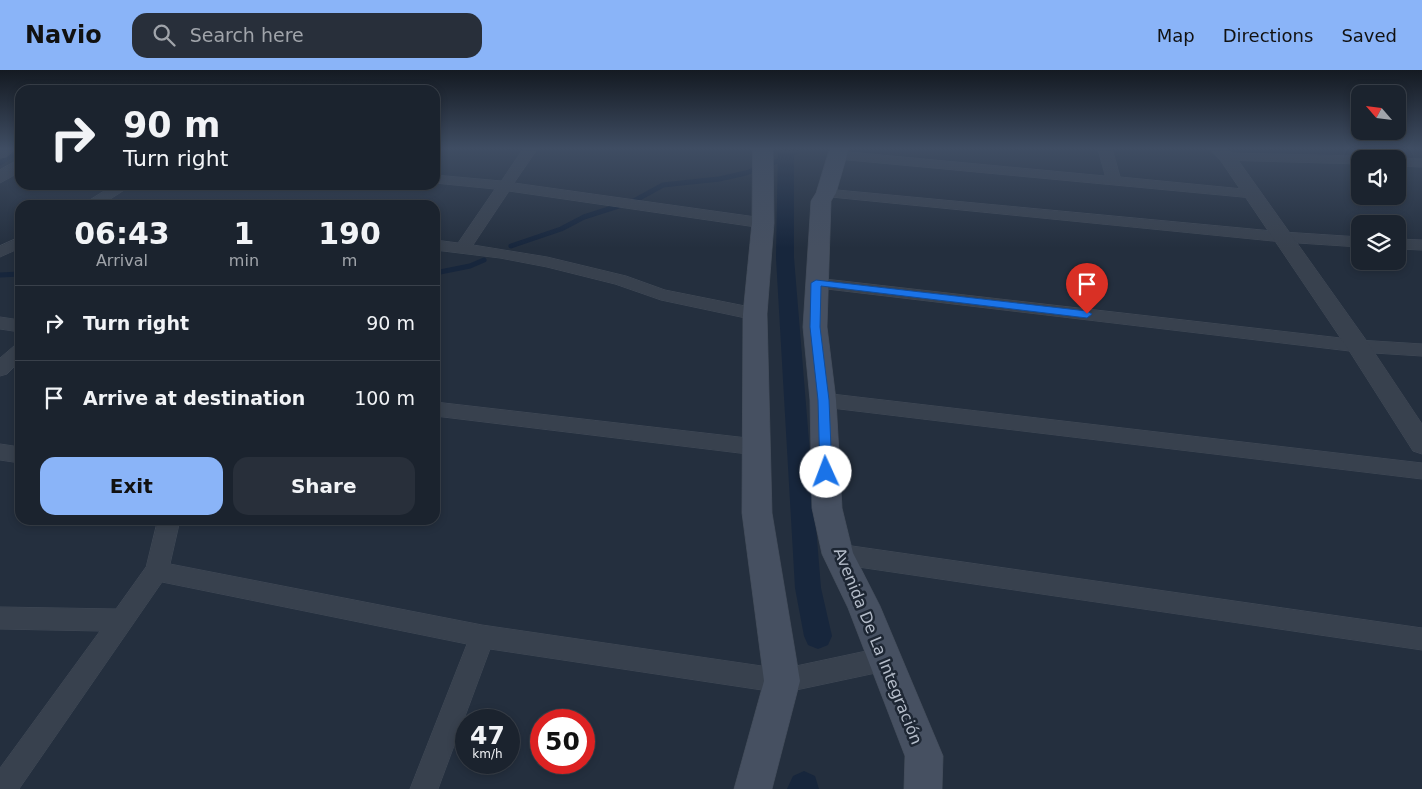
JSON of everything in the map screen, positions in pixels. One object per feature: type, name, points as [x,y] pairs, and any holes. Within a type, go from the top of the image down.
[{"type":"main road","points":[[753,789],[782,681],[757,513],[755,314],[763,223],[764,182]]},
{"type":"main road","name":"Avenida De La Integración","points":[[830,182],[821,201],[815,327],[823,400],[827,508],[838,554],[864,606],[924,756],[923,789]]},
{"type":"street","points":[[460,182],[504,186],[763,223]]},
{"type":"street","points":[[462,248],[507,182]]},
{"type":"street","points":[[1120,182],[1253,194]]},
{"type":"street","points":[[1244,182],[1416,428],[1422,444]]},
{"type":"street","points":[[102,200],[117,190]]},
{"type":"street","points":[[826,193],[1283,237],[1351,241]]},
{"type":"street","points":[[0,252],[15,244]]},
{"type":"street","points":[[1406,244],[1422,245]]},
{"type":"street","points":[[440,246],[500,253],[548,262],[620,280],[661,295],[755,314]]},
{"type":"street","points":[[816,283],[1358,346],[1422,350]]},
{"type":"street","points":[[0,323],[15,325]]},
{"type":"street","points":[[0,368],[15,354]]},
{"type":"street","points":[[823,400],[1422,471]]},
{"type":"street","points":[[440,410],[756,447]]},
{"type":"street","points":[[0,452],[15,454]]},
{"type":"street","points":[[2,789],[157,571],[168,525]]},
{"type":"street","points":[[838,554],[1422,638]]},
{"type":"street","points":[[157,571],[482,636],[782,681],[884,659]]},
{"type":"street","points":[[0,618],[123,620]]},
{"type":"street","points":[[424,789],[482,636]]},
{"type":"waterway","points":[[511,246],[561,229],[584,217],[634,201],[663,185],[695,182]]},
{"type":"waterway","points":[[786,182],[785,258],[808,588],[818,636]]},
{"type":"waterway","points":[[440,272],[470,266],[484,260]]},
{"type":"waterway","points":[[0,275],[15,274]]},
{"type":"waterway","points":[[804,787],[809,789]]},
{"type":"route","points":[[826,472],[823,400],[815,327],[816,283],[1087,314]]}]
